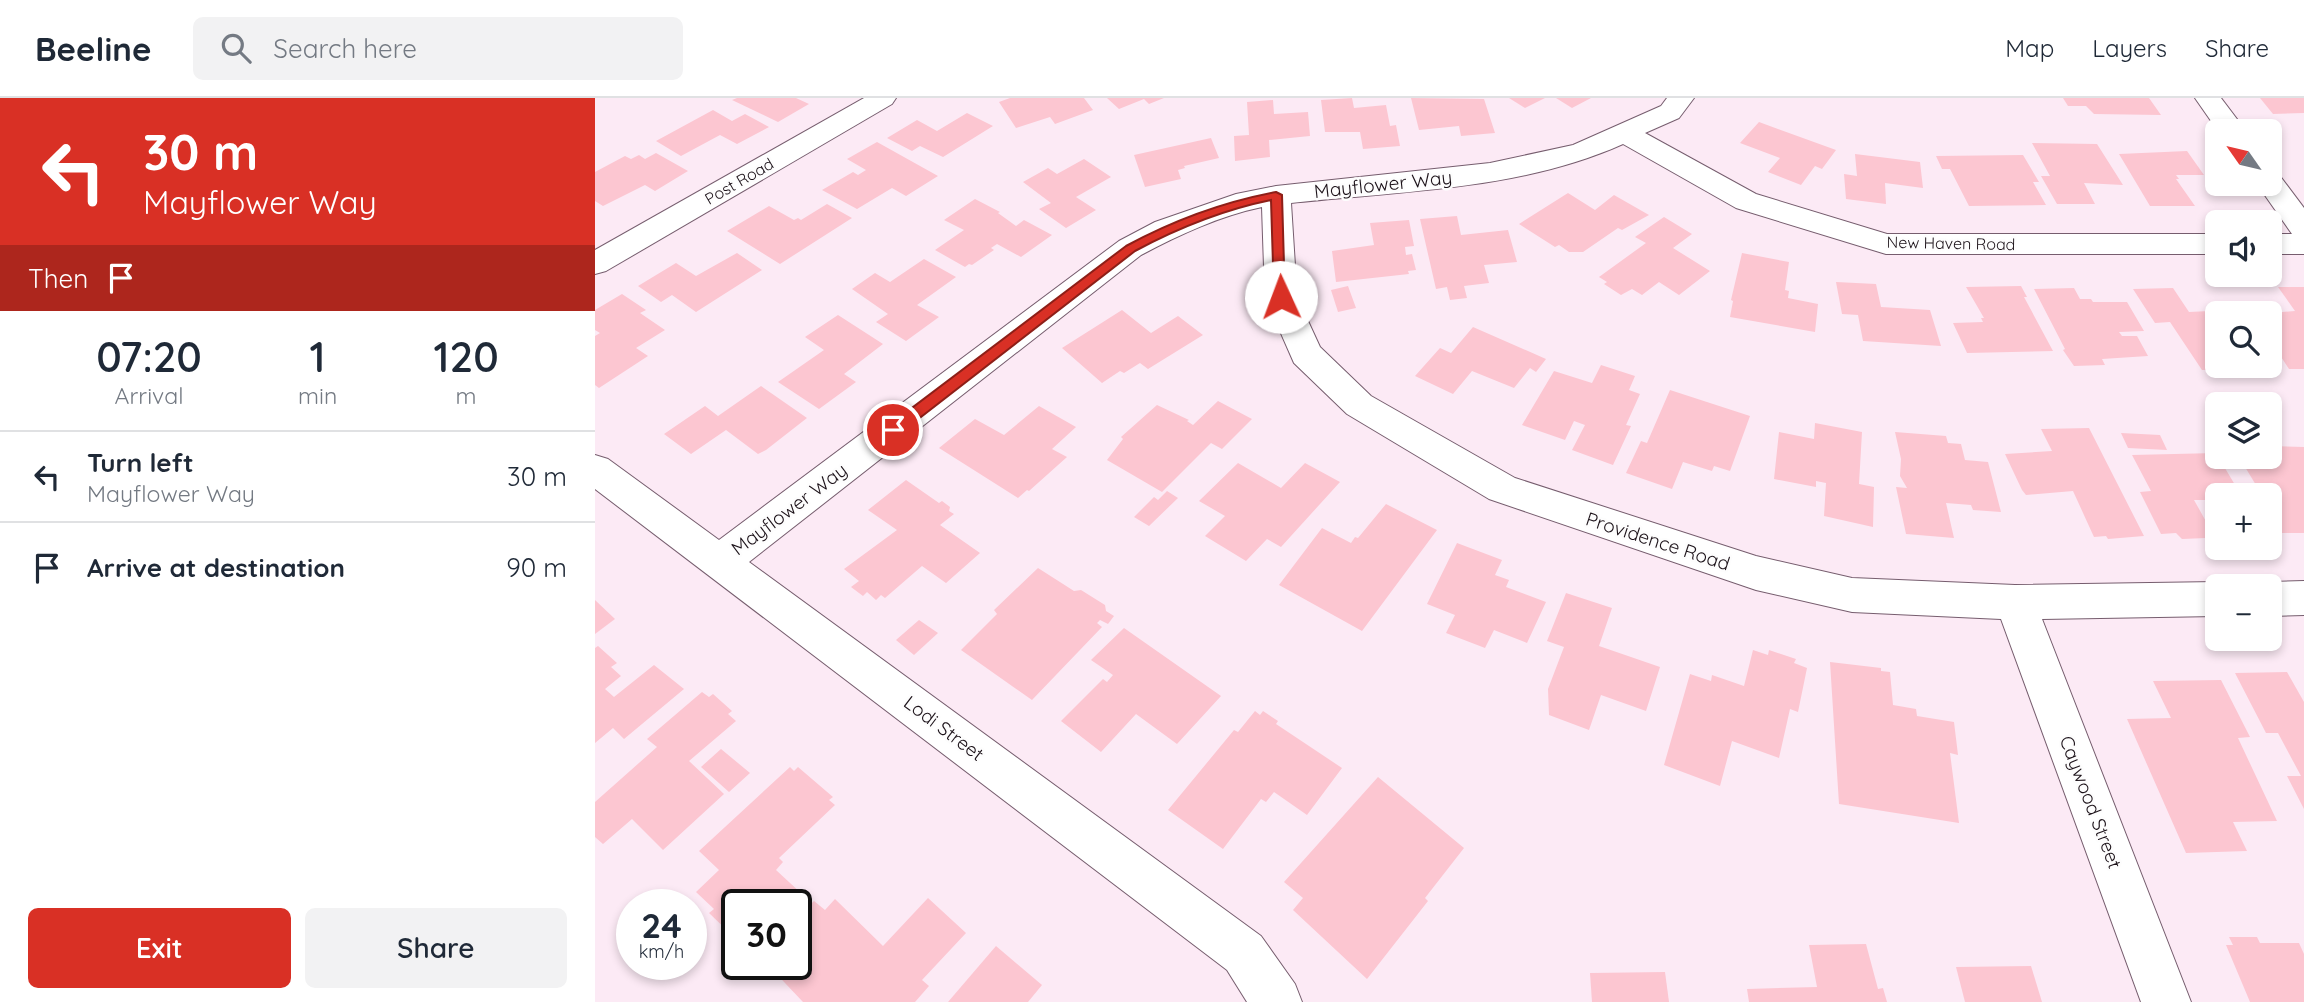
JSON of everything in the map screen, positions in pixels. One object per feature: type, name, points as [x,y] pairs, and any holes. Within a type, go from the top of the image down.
[{"type":"street","name":"Post Road","points":[[595,264],[883,98]]},
{"type":"street","name":"Mayflower Way","points":[[721,561],[1130,248],[1166,229],[1236,203],[1276,195],[1490,172],[1581,152],[1670,112],[1681,98]]},
{"type":"street","points":[[2208,98],[2223,119]]},
{"type":"street","name":"New Haven Road","points":[[1624,133],[1746,201],[1886,244],[2205,244]]},
{"type":"street","name":"Providence Road","points":[[1276,195],[1281,297],[1306,354],[1359,405],[1502,489],[1756,573],[1852,595],[2015,602],[2205,599]]},
{"type":"street","points":[[2280,196],[2304,229]]},
{"type":"street","points":[[2282,244],[2304,244]]},
{"type":"street","name":"Lodi Street","points":[[595,469],[1244,953],[1277,1002]]},
{"type":"street","points":[[2282,599],[2304,598]]},
{"type":"street","name":"Caywood Street","points":[[2015,602],[2166,1002]]},
{"type":"building","points":[[796,98],[809,104],[778,122],[732,100]]},
{"type":"building","points":[[1010,98],[1084,98],[1093,110],[1055,124],[1050,117],[1016,128],[999,102]]},
{"type":"building","points":[[1107,98],[1164,98],[1149,104],[1144,99],[1119,109]]},
{"type":"building","points":[[1352,98],[1354,108],[1386,105],[1390,126],[1396,125],[1400,146],[1363,149],[1360,132],[1325,132],[1321,100]]},
{"type":"building","points":[[1411,98],[1484,99],[1495,133],[1461,136],[1459,126],[1419,130]]},
{"type":"building","points":[[1509,98],[1545,98],[1525,108]]},
{"type":"building","points":[[1556,98],[1591,98],[1572,108]]},
{"type":"building","points":[[2063,98],[2149,98],[2161,115],[2094,114],[2086,106],[2068,106]]},
{"type":"building","points":[[2260,98],[2304,98],[2304,113],[2273,114]]},
{"type":"building","points":[[1273,100],[1274,114],[1308,112],[1310,136],[1269,140],[1270,157],[1235,161],[1234,136],[1249,135],[1247,102]]},
{"type":"building","points":[[713,110],[732,121],[745,114],[769,127],[737,144],[720,135],[681,156],[656,141]]},
{"type":"building","points":[[967,113],[993,126],[943,157],[920,146],[912,151],[887,138],[917,120],[937,131]]},
{"type":"building","points":[[1759,122],[1836,150],[1822,169],[1815,166],[1801,185],[1768,172],[1780,158],[1740,143]]},
{"type":"building","points":[[1211,138],[1219,158],[1184,166],[1185,168],[1178,170],[1181,179],[1145,187],[1134,155]]},
{"type":"building","points":[[877,142],[938,176],[906,196],[892,188],[857,209],[822,190],[853,172],[858,175],[866,170],[847,159]]},
{"type":"building","points":[[2032,143],[2097,144],[2123,185],[2084,183],[2095,204],[2057,204],[2041,176],[2050,176]]},
{"type":"building","points":[[2187,151],[2204,175],[2176,175],[2179,179],[2176,179],[2195,206],[2150,206],[2119,154]]},
{"type":"building","points":[[656,153],[688,171],[655,191],[645,185],[603,206],[595,201],[595,172],[625,156],[631,159],[639,155],[645,159]]},
{"type":"building","points":[[1855,154],[1920,162],[1923,188],[1885,183],[1886,204],[1846,199],[1844,174],[1857,176]]},
{"type":"building","points":[[2023,155],[2039,182],[2033,182],[2046,205],[1969,206],[1950,169],[1942,169],[1936,156]]},
{"type":"building","points":[[1084,159],[1111,177],[1076,197],[1096,210],[1066,228],[1039,209],[1051,203],[1023,182],[1048,168],[1057,174]]},
{"type":"building","points":[[1568,193],[1595,210],[1614,195],[1649,215],[1622,230],[1618,228],[1583,252],[1569,252],[1559,245],[1555,247],[1519,224]]},
{"type":"building","points":[[975,199],[1000,212],[998,213],[1016,226],[1024,220],[1052,235],[1021,257],[997,244],[991,248],[994,250],[965,267],[935,250],[964,230],[944,220]]},
{"type":"building","points":[[827,204],[852,218],[780,264],[727,231],[769,206],[794,220],[801,220]]},
{"type":"building","points":[[1457,216],[1461,235],[1508,230],[1517,262],[1484,265],[1489,283],[1464,286],[1467,298],[1450,300],[1447,287],[1436,289],[1420,219]]},
{"type":"building","points":[[1664,217],[1692,234],[1673,248],[1710,271],[1679,295],[1659,282],[1642,295],[1632,289],[1621,295],[1604,284],[1607,282],[1599,277],[1646,243],[1635,237]]},
{"type":"building","points":[[1409,220],[1414,246],[1405,247],[1406,255],[1412,254],[1416,270],[1408,271],[1409,274],[1336,282],[1332,251],[1374,245],[1370,223]]},
{"type":"building","points":[[737,253],[762,270],[696,312],[672,295],[661,302],[638,286],[676,263],[696,276]]},
{"type":"building","points":[[1742,253],[1789,262],[1785,290],[1789,291],[1788,298],[1818,304],[1815,332],[1730,317],[1731,300]]},
{"type":"building","points":[[924,259],[956,277],[917,305],[939,317],[906,341],[876,322],[888,314],[852,289],[875,273],[890,282]]},
{"type":"building","points":[[1836,282],[1876,284],[1881,307],[1930,310],[1941,346],[1863,341],[1858,315],[1842,314]]},
{"type":"building","points":[[1348,286],[1356,308],[1338,312],[1331,290]]},
{"type":"building","points":[[2021,286],[2027,297],[2024,297],[2053,351],[1967,353],[1953,323],[1983,322],[1981,318],[1984,318],[1966,287]]},
{"type":"building","points":[[2278,287],[2304,287],[2304,369],[2289,369],[2282,358],[2282,312],[2295,311]]},
{"type":"building","points":[[2074,288],[2080,299],[2091,299],[2093,302],[2127,302],[2144,331],[2119,332],[2122,336],[2137,336],[2148,356],[2102,359],[2105,365],[2074,366],[2063,350],[2065,349],[2034,289]]},
{"type":"building","points":[[2173,288],[2189,312],[2205,311],[2205,370],[2202,370],[2170,322],[2155,323],[2133,289]]},
{"type":"building","points":[[622,294],[646,310],[640,313],[665,330],[636,348],[648,356],[599,388],[595,385],[595,336],[600,333],[595,330],[595,310]]},
{"type":"building","points":[[1122,310],[1151,333],[1178,316],[1203,335],[1148,369],[1140,363],[1124,373],[1120,371],[1102,383],[1062,348]]},
{"type":"building","points":[[838,315],[883,344],[844,374],[856,382],[819,409],[778,382],[824,350],[805,337]]},
{"type":"building","points":[[1473,327],[1546,359],[1536,372],[1530,368],[1514,388],[1472,371],[1453,394],[1415,376],[1440,348],[1451,353]]},
{"type":"building","points":[[1601,365],[1635,376],[1629,390],[1640,394],[1626,425],[1631,426],[1613,465],[1572,450],[1585,425],[1574,421],[1565,440],[1522,425],[1554,371],[1592,383]]},
{"type":"building","points":[[761,386],[807,418],[758,454],[726,430],[691,454],[664,434],[705,406],[718,416]]},
{"type":"building","points":[[1670,390],[1750,416],[1730,471],[1714,466],[1712,471],[1683,462],[1672,489],[1626,473],[1641,441],[1647,443]]},
{"type":"building","points":[[1218,401],[1252,419],[1222,449],[1211,443],[1162,492],[1107,460],[1123,439],[1121,437],[1157,405],[1189,420],[1187,421],[1193,425]]},
{"type":"building","points":[[1039,406],[1076,427],[1052,449],[1067,457],[1018,498],[939,448],[975,419],[1004,435]]},
{"type":"building","points":[[1815,423],[1862,432],[1859,484],[1874,487],[1873,527],[1824,516],[1826,483],[1816,481],[1816,487],[1774,479],[1779,432],[1814,439]]},
{"type":"building","points":[[2089,428],[2144,536],[2108,539],[2106,536],[2094,537],[2073,491],[2026,495],[2005,454],[2052,451],[2041,429]]},
{"type":"building","points":[[1895,432],[1946,436],[1948,443],[1961,444],[1965,460],[1988,462],[2001,512],[1973,510],[1971,505],[1946,503],[1954,538],[1906,534],[1896,487],[1907,488],[1900,476],[1901,459]]},
{"type":"building","points":[[2121,433],[2160,435],[2167,450],[2128,448]]},
{"type":"building","points":[[2282,446],[2304,447],[2304,533],[2282,533],[2282,483],[2255,483],[2246,469],[2282,469]]},
{"type":"building","points":[[2205,453],[2205,469],[2226,469],[2234,483],[2205,483],[2205,500],[2194,500],[2205,520],[2205,538],[2182,539],[2176,533],[2161,534],[2140,492],[2151,491],[2132,455]]},
{"type":"building","points":[[1238,463],[1281,488],[1305,463],[1340,482],[1281,547],[1267,539],[1246,561],[1205,536],[1225,516],[1199,501]]},
{"type":"building","points":[[906,480],[939,503],[942,501],[950,507],[949,511],[954,514],[940,525],[980,553],[946,583],[922,566],[885,598],[881,595],[876,600],[867,592],[863,596],[851,587],[859,581],[844,569],[897,530],[868,510]]},
{"type":"building","points":[[1167,491],[1178,498],[1149,526],[1134,517],[1154,497],[1158,500]]},
{"type":"building","points":[[1386,504],[1437,530],[1362,631],[1279,585],[1322,528],[1351,543]]},
{"type":"building","points":[[1457,543],[1502,560],[1495,575],[1509,580],[1506,587],[1546,602],[1527,643],[1494,630],[1485,648],[1446,633],[1455,615],[1427,604]]},
{"type":"building","points":[[1038,568],[1074,591],[1081,590],[1105,605],[1106,611],[1114,616],[1108,624],[1100,620],[1097,623],[1102,627],[1032,700],[961,650],[997,614],[994,610]]},
{"type":"building","points":[[1566,593],[1612,608],[1599,646],[1660,667],[1646,711],[1601,695],[1589,730],[1549,715],[1548,689],[1564,647],[1547,641]]},
{"type":"building","points":[[595,600],[615,619],[595,634]]},
{"type":"building","points":[[919,620],[938,633],[914,655],[896,640]]},
{"type":"building","points":[[1124,628],[1221,696],[1177,744],[1136,714],[1101,752],[1061,721],[1103,679],[1107,682],[1113,675],[1091,660]]},
{"type":"building","points":[[598,646],[617,663],[611,667],[621,676],[605,689],[614,697],[654,665],[684,689],[624,739],[613,728],[595,743],[595,648]]},
{"type":"building","points":[[1753,650],[1768,655],[1769,650],[1796,659],[1794,663],[1807,668],[1798,712],[1790,709],[1779,758],[1732,741],[1720,786],[1664,765],[1690,674],[1711,681],[1712,675],[1744,686]]},
{"type":"building","points":[[1830,662],[1881,668],[1881,671],[1890,672],[1893,705],[1916,709],[1917,716],[1954,722],[1958,755],[1950,753],[1959,823],[1839,804]]},
{"type":"building","points":[[2287,672],[2304,702],[2304,809],[2287,776],[2301,776],[2278,733],[2266,733],[2235,673]]},
{"type":"building","points":[[2221,680],[2250,737],[2238,738],[2277,821],[2233,822],[2247,851],[2186,853],[2127,719],[2171,718],[2153,681]]},
{"type":"building","points":[[702,692],[709,697],[713,694],[732,711],[728,714],[736,721],[689,761],[724,794],[663,850],[632,819],[603,844],[595,837],[595,802],[657,747],[647,739]]},
{"type":"building","points":[[1255,711],[1260,715],[1263,711],[1278,721],[1276,724],[1342,768],[1307,815],[1274,792],[1266,802],[1261,799],[1223,849],[1168,810],[1234,730],[1238,732]]},
{"type":"building","points":[[721,749],[750,773],[729,792],[701,767]]},
{"type":"building","points":[[790,767],[794,771],[798,767],[833,797],[829,800],[835,805],[779,858],[783,862],[776,870],[797,889],[721,889],[721,925],[709,913],[714,909],[707,902],[707,889],[699,889],[719,870],[699,851]]},
{"type":"building","points":[[1378,777],[1464,848],[1425,898],[1428,901],[1367,979],[1293,910],[1303,898],[1284,882]]},
{"type":"building","points":[[928,898],[966,933],[922,980],[929,986],[915,1002],[803,1002],[782,980],[812,980],[814,901],[825,910],[835,899],[883,946]]},
{"type":"building","points":[[2229,937],[2257,937],[2260,943],[2299,943],[2304,954],[2304,1002],[2250,1002],[2226,945],[2233,945]]},
{"type":"building","points":[[1866,944],[1878,989],[1883,988],[1887,1002],[1749,1002],[1747,989],[1817,987],[1809,945]]},
{"type":"building","points":[[996,946],[1042,985],[1028,1002],[948,1002]]},
{"type":"building","points":[[2031,966],[2042,1002],[1965,1002],[1956,967]]},
{"type":"building","points":[[1665,972],[1669,1002],[1592,1002],[1590,973]]},
{"type":"route","points":[[893,430],[1130,248],[1166,229],[1236,203],[1276,195],[1281,297]]}]
